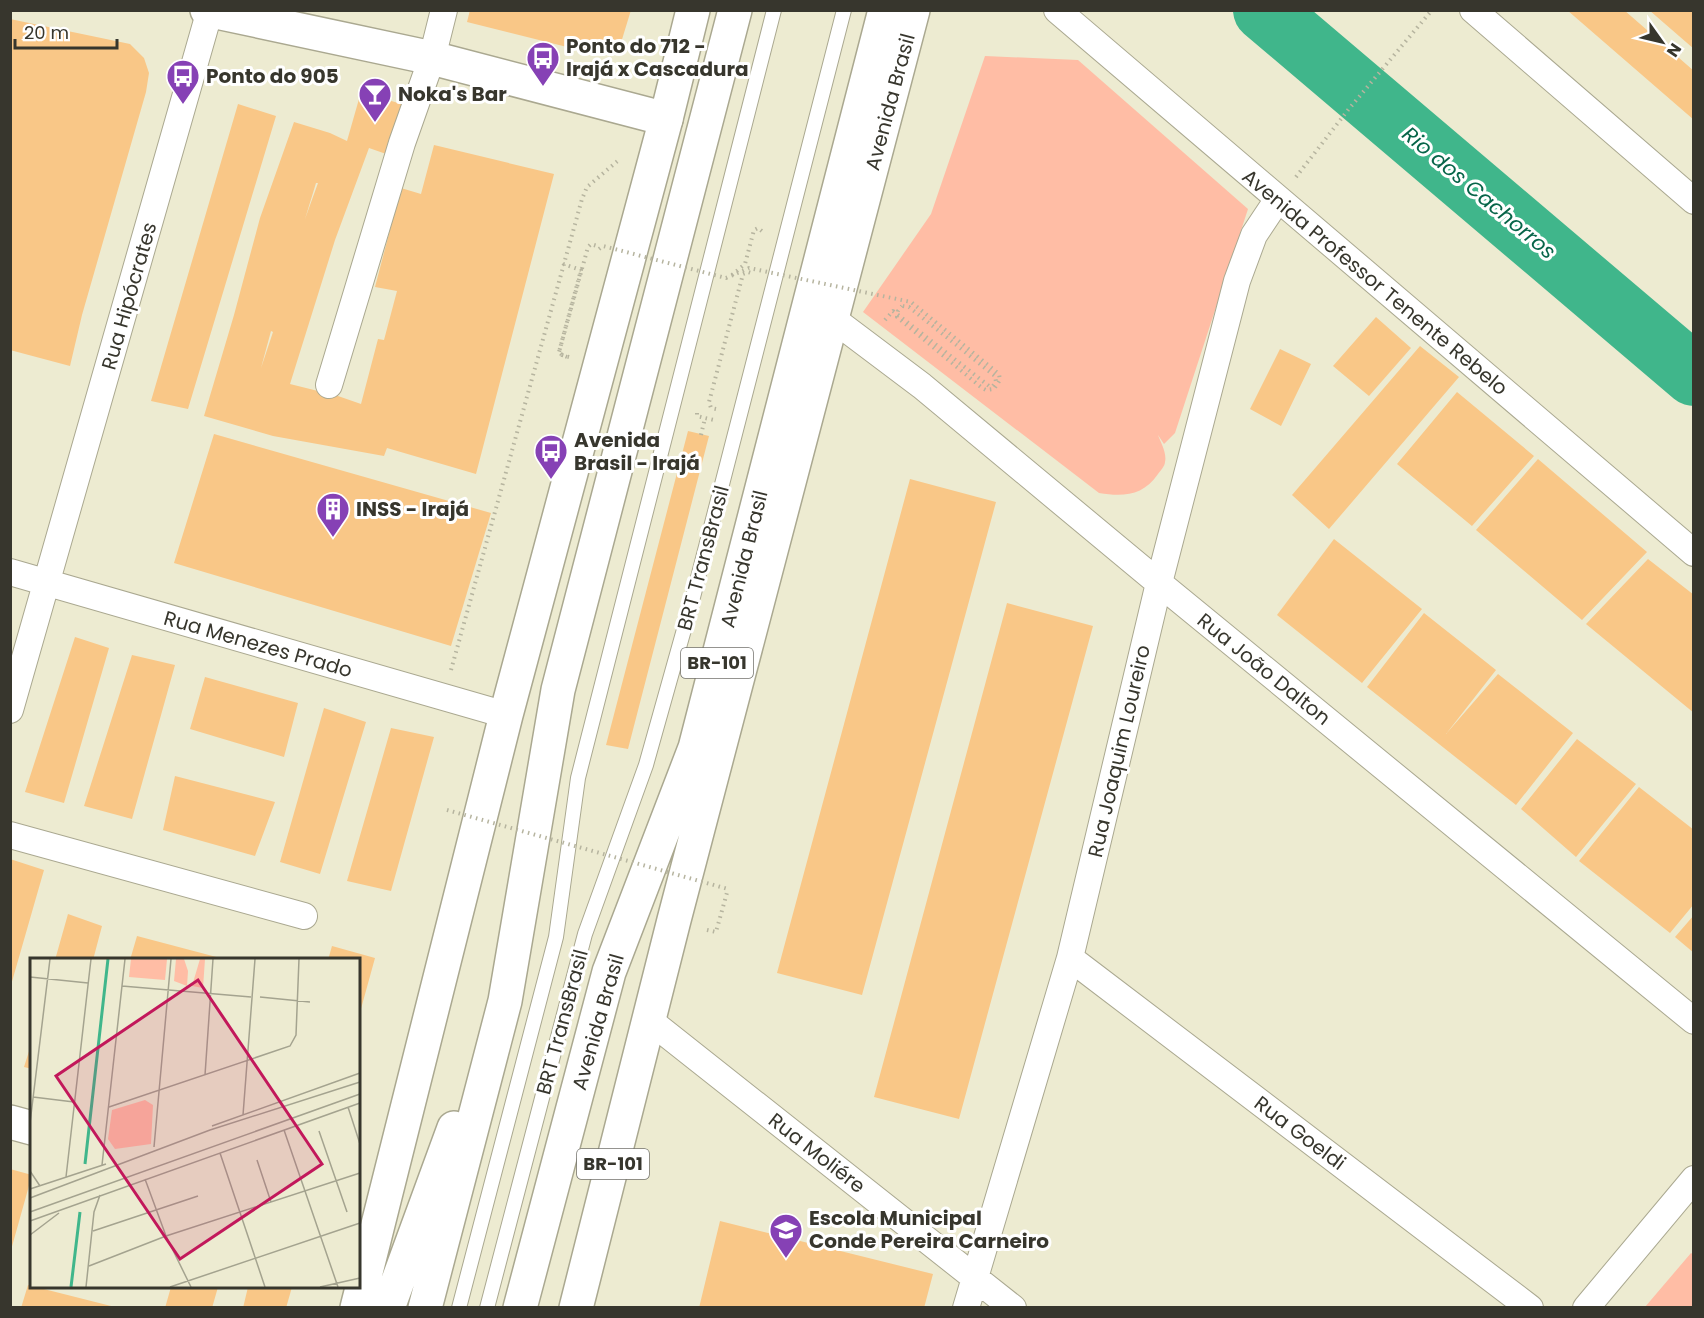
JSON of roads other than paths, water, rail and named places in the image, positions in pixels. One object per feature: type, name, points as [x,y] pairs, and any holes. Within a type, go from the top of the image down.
[{"type":"main road","points":[[360,1286],[369,1221],[666,120],[693,10]]},
{"type":"main road","points":[[425,1308],[505,1001],[558,690],[735,10]]},
{"type":"main road","name":"Avenida Brasil","points":[[520,1308],[609,972],[695,748],[885,10]]},
{"type":"main road","name":"Avenida Brasil","points":[[576,1308],[914,10]]},
{"type":"main road","points":[[209,11],[432,58],[666,120]]},
{"type":"main road","points":[[388,1308],[435,1174],[505,1001]]},
{"type":"main road","points":[[10,1122],[30,1127]]},
{"type":"main road","points":[[357,1308],[360,1288]]},
{"type":"street","points":[[329,385],[402,143],[432,58],[444,10]]},
{"type":"street","name":"Avenida Professor Tenente Rebelo","points":[[1057,10],[1694,553]]},
{"type":"street","points":[[1473,10],[1694,201]]},
{"type":"street","name":"Rua Hipócrates","points":[[10,710],[209,11]]},
{"type":"street","name":"Rua Joaquim Loureiro","points":[[966,1308],[1070,958],[1159,583],[1237,280],[1254,235],[1278,199]]},
{"type":"street","name":"Rua João Dalton","points":[[833,319],[922,386],[1694,1021]]},
{"type":"street","name":"Rua Menezes Prado","points":[[10,572],[506,715]]},
{"type":"street","points":[[10,835],[304,916]]},
{"type":"street","name":"Rua Goeldi","points":[[1070,958],[1530,1308]]},
{"type":"street","name":"Rua Moliére","points":[[650,1020],[1013,1308]]},
{"type":"street","points":[[1586,1308],[1694,1179]]},
{"type":"lane","name":"BRT TransBrasil","points":[[459,1308],[556,937],[578,778],[774,10]]},
{"type":"lane","name":"BRT TransBrasil","points":[[487,1308],[585,934],[646,765],[683,634],[844,10]]},
{"type":"waterway","name":"Rio dos Cachorros","points":[[1264,10],[1694,375]]},
{"type":"place","name":"Ponto do 712 - Irajá x Cascadura","points":[[543,87]]},
{"type":"place","name":"Ponto do 905","points":[[183,105]]},
{"type":"place","name":"Noka's Bar","points":[[375,123]]},
{"type":"place","name":"Avenida Brasil - Irajá","points":[[551,480]]},
{"type":"place","name":"INSS - Irajá","points":[[333,538]]},
{"type":"place","name":"Escola Municipal Conde Pereira Carneiro","points":[[786,1259]]}]
